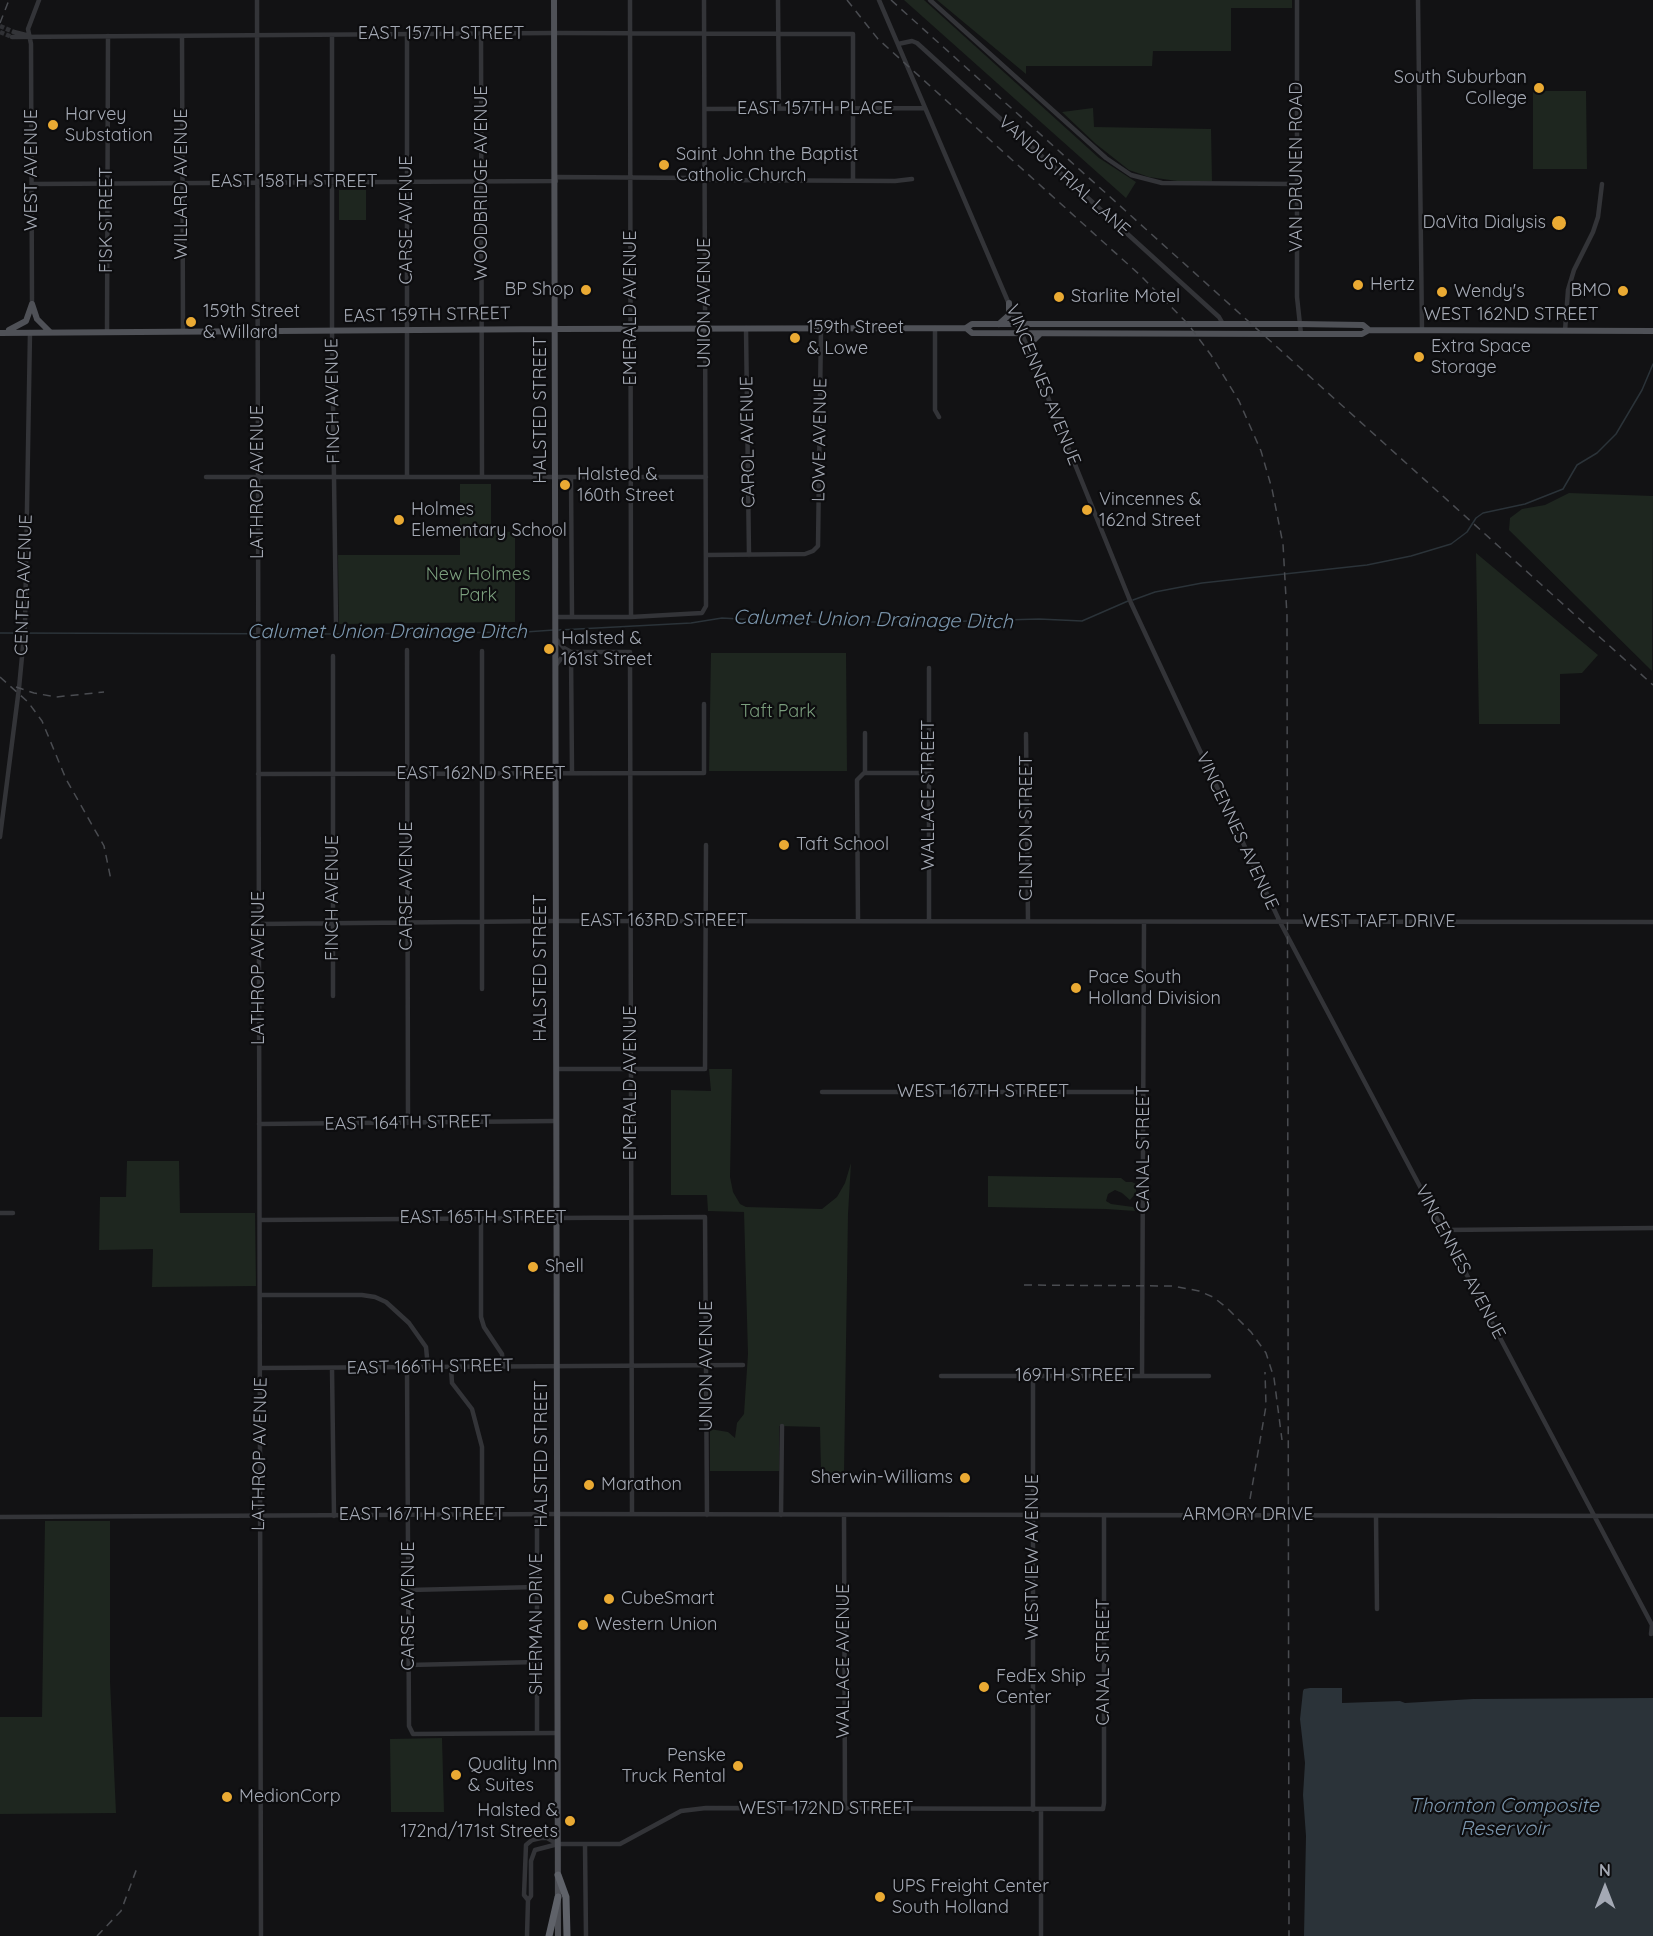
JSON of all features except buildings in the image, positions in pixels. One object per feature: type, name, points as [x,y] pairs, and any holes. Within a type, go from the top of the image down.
[{"type":"highway","points":[[558,1875],[566,1897],[567,1936]]},
{"type":"highway","points":[[549,1936],[558,1897]]},
{"type":"main road","name":"HALSTED STREET","points":[[554,0],[558,1936]]},
{"type":"main road","points":[[999,324],[1009,315],[1009,303]]},
{"type":"main road","points":[[2,332],[26,321],[32,304]]},
{"type":"main road","points":[[32,304],[37,319],[51,332]]},
{"type":"main road","name":"WEST 162ND STREET","points":[[1369,330],[1363,325],[1299,324],[972,324],[966,328],[972,333],[1362,334],[1369,330],[1653,331]]},
{"type":"main road","points":[[1223,324],[1224,334]]},
{"type":"main road","name":"EAST 159TH STREET","points":[[2,332],[966,328]]},
{"type":"main road","points":[[1030,353],[1032,341],[1042,333]]},
{"type":"street","name":"WEST AVENUE","points":[[32,304],[31,44],[28,28],[39,0]]},
{"type":"street","name":"LATHROP AVENUE","points":[[257,0],[261,1936]]},
{"type":"street","name":"EMERALD AVENUE","points":[[630,0],[632,617]]},
{"type":"street","name":"UNION AVENUE","points":[[632,617],[702,613],[706,606],[704,0]]},
{"type":"street","points":[[778,0],[778,109]]},
{"type":"street","name":"VINCENNES AVENUE","points":[[879,0],[1022,333],[1130,600],[1280,922],[1652,1625],[1651,1634]]},
{"type":"street","points":[[930,0],[1106,158],[1131,175],[1162,183],[1296,184]]},
{"type":"street","name":"VAN DRUNEN ROAD","points":[[1297,0],[1296,184],[1301,334]]},
{"type":"street","points":[[1418,0],[1422,330]]},
{"type":"street","name":"EAST 157TH STREET","points":[[13,34],[29,36],[853,34],[854,108]]},
{"type":"street","name":"FINCH AVENUE","points":[[332,34],[332,331],[336,624]]},
{"type":"street","name":"CARSE AVENUE","points":[[407,34],[407,477]]},
{"type":"street","name":"WOODBRIDGE AVENUE","points":[[481,34],[482,477]]},
{"type":"street","name":"FISK STREET","points":[[107,332],[108,36]]},
{"type":"street","name":"WILLARD AVENUE","points":[[182,36],[183,332]]},
{"type":"street","name":"VANDUSTRIAL LANE","points":[[898,44],[907,41],[917,43],[1219,316],[1223,324]]},
{"type":"street","points":[[853,181],[854,108]]},
{"type":"street","name":"EAST 157TH PLACE","points":[[705,109],[925,108]]},
{"type":"street","name":"EAST 158TH STREET","points":[[32,184],[631,178],[853,181],[912,179]]},
{"type":"street","points":[[1565,331],[1568,290],[1574,270],[1593,232],[1598,216],[1602,184]]},
{"type":"street","name":"CAROL AVENUE","points":[[746,328],[749,555]]},
{"type":"street","name":"LOWE AVENUE","points":[[749,555],[805,555],[813,551],[819,541],[821,328]]},
{"type":"street","points":[[935,328],[935,410],[939,417]]},
{"type":"street","name":"CENTER AVENUE","points":[[0,837],[25,625],[30,332]]},
{"type":"street","points":[[206,477],[706,477]]},
{"type":"street","name":"HALSTED STREET","points":[[571,477],[572,617]]},
{"type":"street","points":[[706,555],[749,555]]},
{"type":"street","points":[[556,617],[632,617]]},
{"type":"street","points":[[556,639],[571,652]]},
{"type":"street","name":"CARSE AVENUE","points":[[407,650],[408,1123]]},
{"type":"street","points":[[482,651],[482,989]]},
{"type":"street","name":"EMERALD AVENUE","points":[[571,652],[630,652],[632,1515]]},
{"type":"street","points":[[556,665],[563,656],[571,652]]},
{"type":"street","points":[[571,652],[572,773]]},
{"type":"street","name":"FINCH AVENUE","points":[[333,656],[333,996]]},
{"type":"street","name":"WALLACE STREET","points":[[929,668],[929,921]]},
{"type":"street","name":"EAST 162ND STREET","points":[[258,774],[704,773],[704,705]]},
{"type":"street","points":[[865,733],[865,773]]},
{"type":"street","name":"CLINTON STREET","points":[[1026,734],[1028,921]]},
{"type":"street","points":[[858,921],[857,780],[865,773],[929,773]]},
{"type":"street","points":[[556,1069],[705,1069],[706,845]]},
{"type":"street","name":"EAST 163RD STREET","points":[[258,924],[556,921],[1069,921]]},
{"type":"street","name":"WEST TAFT DRIVE","points":[[1069,921],[1653,922]]},
{"type":"street","name":"CANAL STREET","points":[[1142,1376],[1144,922]]},
{"type":"street","name":"WEST 167TH STREET","points":[[822,1092],[1144,1092]]},
{"type":"street","name":"EAST 164TH STREET","points":[[259,1124],[556,1121]]},
{"type":"street","points":[[0,1213],[13,1213]]},
{"type":"street","name":"UNION AVENUE","points":[[705,1217],[708,1365],[707,1515]]},
{"type":"street","name":"EAST 165TH STREET","points":[[260,1220],[705,1217]]},
{"type":"street","points":[[481,1218],[481,1317],[484,1327],[502,1354],[503,1366]]},
{"type":"street","points":[[1443,1230],[1653,1228]]},
{"type":"street","points":[[261,1295],[375,1297],[386,1302],[409,1323],[426,1347],[428,1368]]},
{"type":"street","name":"EAST 166TH STREET","points":[[261,1368],[743,1365]]},
{"type":"street","name":"CARSE AVENUE","points":[[407,1368],[409,1725],[413,1734],[537,1733]]},
{"type":"street","points":[[451,1368],[452,1383],[472,1409],[482,1446],[482,1515]]},
{"type":"street","points":[[332,1369],[334,1516]]},
{"type":"street","name":"169TH STREET","points":[[941,1376],[1209,1376]]},
{"type":"street","name":"WESTVIEW AVENUE","points":[[1033,1376],[1033,1810]]},
{"type":"street","points":[[781,1515],[782,1426]]},
{"type":"street","name":"SHERMAN DRIVE","points":[[537,1515],[537,1733]]},
{"type":"street","name":"ARMORY DRIVE","points":[[844,1515],[1653,1516]]},
{"type":"street","name":"EAST 167TH STREET","points":[[0,1517],[844,1515]]},
{"type":"street","name":"WALLACE AVENUE","points":[[844,1515],[845,1808]]},
{"type":"street","name":"CANAL STREET","points":[[1103,1809],[1104,1515]]},
{"type":"street","points":[[1376,1516],[1377,1609]]},
{"type":"street","points":[[409,1590],[537,1587]]},
{"type":"street","points":[[409,1665],[537,1662]]},
{"type":"street","points":[[537,1733],[557,1733]]},
{"type":"street","name":"WEST 172ND STREET","points":[[528,1900],[524,1895],[525,1845],[532,1840],[547,1838],[558,1844],[611,1845],[624,1842],[681,1811],[706,1808],[1103,1809]]},
{"type":"street","points":[[1041,1810],[1041,1936]]},
{"type":"street","points":[[527,1936],[533,1852],[538,1848],[558,1844]]},
{"type":"street","points":[[585,1845],[586,1936]]},
{"type":"green space","points":[[904,0],[924,0],[1099,158],[1136,182],[1126,198]]},
{"type":"green space","points":[[937,0],[1292,0],[1292,8],[1231,8],[1231,51],[1153,51],[1152,66],[1026,66],[1026,74]]},
{"type":"green space","points":[[1533,91],[1586,91],[1587,169],[1533,169]]},
{"type":"green space","points":[[1093,108],[1094,127],[1211,129],[1212,181],[1177,181],[1149,177],[1129,170],[1096,144],[1062,112]]},
{"type":"green space","points":[[339,190],[366,190],[366,220],[339,220]]},
{"type":"green space","name":"New Holmes Park","points":[[460,484],[491,484],[491,531],[515,532],[515,622],[339,624],[338,555],[460,555]]},
{"type":"green space","points":[[1569,493],[1653,496],[1652,671],[1509,530],[1510,518],[1522,509],[1545,505]]},
{"type":"green space","points":[[1476,553],[1598,655],[1582,673],[1560,674],[1560,724],[1479,724]]},
{"type":"green space","name":"Taft Park","points":[[711,653],[846,653],[847,771],[709,771]]},
{"type":"green space","points":[[709,1069],[732,1069],[730,1177],[733,1192],[740,1204],[746,1207],[822,1209],[837,1197],[845,1183],[851,1163],[848,1214],[844,1473],[840,1474],[838,1483],[827,1482],[821,1471],[820,1427],[779,1426],[779,1471],[710,1471],[710,1429],[728,1432],[735,1438],[737,1423],[744,1414],[748,1354],[744,1212],[708,1211],[707,1195],[671,1195],[671,1090],[711,1091]]},
{"type":"green space","points":[[127,1161],[179,1161],[180,1213],[255,1213],[256,1286],[152,1287],[153,1249],[99,1250],[100,1197],[126,1197]]},
{"type":"green space","points":[[988,1176],[1121,1178],[1126,1182],[1136,1184],[1136,1193],[1130,1200],[1115,1190],[1108,1194],[1106,1201],[1111,1204],[1133,1207],[1135,1211],[988,1207]]},
{"type":"green space","points":[[45,1521],[110,1521],[110,1681],[116,1813],[0,1814],[0,1717],[42,1717]]},
{"type":"green space","points":[[442,1738],[444,1812],[391,1812],[390,1739]]},
{"type":"water","name":"Thornton Composite Reservoir","points":[[1310,1688],[1342,1688],[1342,1703],[1400,1701],[1405,1703],[1473,1699],[1653,1698],[1653,1936],[1304,1936],[1306,1836],[1303,1795],[1305,1763],[1300,1719],[1303,1691]]},
{"type":"waterway","name":"Calumet Union Drainage Ditch","points":[[1133,600],[1155,592],[1202,583],[1367,565],[1411,556],[1451,544],[1467,532],[1476,518],[1483,513],[1525,504],[1563,489],[1577,465],[1597,453],[1616,434],[1642,390],[1653,364]]},
{"type":"waterway","name":"Calumet Union Drainage Ditch","points":[[559,630],[691,623],[722,618],[792,622],[1039,619],[1082,621],[1128,601]]},
{"type":"waterway","name":"Calumet Union Drainage Ditch","points":[[0,633],[349,634],[554,630]]},
{"type":"tunnel","points":[[0,26],[14,32]]},
{"type":"tunnel","points":[[0,32],[12,37]]},
{"type":"railway","points":[[0,23],[9,0]]},
{"type":"railway","points":[[847,0],[878,39],[1141,276],[1188,324],[1211,355],[1239,401],[1261,451],[1272,489],[1283,544],[1287,616],[1289,1936]]},
{"type":"railway","points":[[891,0],[1653,685]]},
{"type":"railway","points":[[0,677],[28,702],[42,721],[66,779],[104,846],[111,880]]},
{"type":"railway","points":[[16,687],[56,697],[104,692]]},
{"type":"railway","points":[[1024,1285],[1173,1286],[1199,1291],[1213,1297],[1251,1332],[1266,1353],[1274,1378],[1282,1440]]},
{"type":"railway","points":[[1250,1499],[1266,1406],[1265,1372]]},
{"type":"railway","points":[[97,1936],[121,1911],[137,1868]]},
{"type":"place","name":"South Suburban College","points":[[1539,88]]},
{"type":"place","name":"Harvey Substation","points":[[53,125]]},
{"type":"place","name":"Saint John the Baptist Catholic Church","points":[[664,165]]},
{"type":"place","name":"DaVita Dialysis","points":[[1559,223]]},
{"type":"place","name":"Hertz","points":[[1358,285]]},
{"type":"place","name":"BP Shop","points":[[586,290]]},
{"type":"place","name":"BMO","points":[[1623,291]]},
{"type":"place","name":"Wendy's","points":[[1442,292]]},
{"type":"place","name":"Starlite Motel","points":[[1059,297]]},
{"type":"place","name":"159th Street & Willard","points":[[191,322]]},
{"type":"place","name":"159th Street & Lowe","points":[[795,338]]},
{"type":"place","name":"Extra Space Storage","points":[[1419,357]]},
{"type":"place","name":"Halsted & 160th Street","points":[[565,485]]},
{"type":"place","name":"Vincennes & 162nd Street","points":[[1087,510]]},
{"type":"place","name":"Holmes Elementary School","points":[[399,520]]},
{"type":"place","name":"Halsted & 161st Street","points":[[549,649]]},
{"type":"place","name":"Taft School","points":[[784,845]]},
{"type":"place","name":"Pace South Holland Division","points":[[1076,988]]},
{"type":"place","name":"Shell","points":[[533,1267]]},
{"type":"place","name":"Sherwin-Williams","points":[[965,1478]]},
{"type":"place","name":"Marathon","points":[[589,1485]]},
{"type":"place","name":"CubeSmart","points":[[609,1599]]},
{"type":"place","name":"Western Union","points":[[583,1625]]},
{"type":"place","name":"FedEx Ship Center","points":[[984,1687]]},
{"type":"place","name":"Penske Truck Rental","points":[[738,1766]]},
{"type":"place","name":"Quality Inn & Suites","points":[[456,1775]]},
{"type":"place","name":"MedionCorp","points":[[227,1797]]},
{"type":"place","name":"Halsted & 172nd/171st Streets","points":[[570,1821]]},
{"type":"place","name":"UPS Freight Center South Holland","points":[[880,1897]]}]
